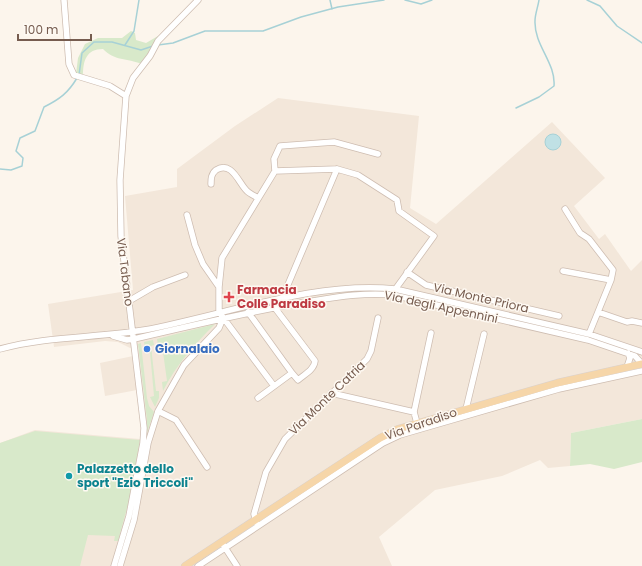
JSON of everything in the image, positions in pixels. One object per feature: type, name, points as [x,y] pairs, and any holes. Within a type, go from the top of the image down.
[{"type":"main road","name":"Via Paradiso","points":[[188,565],[257,523],[380,438],[417,423],[466,409],[642,364]]},
{"type":"street","points":[[64,0],[69,64],[74,75],[110,86],[126,96]]},
{"type":"street","name":"Via Tabano","points":[[114,566],[129,516],[143,443],[144,419],[123,261],[119,208],[126,96],[128,87],[137,71],[154,50],[158,41],[198,0]]},
{"type":"street","points":[[274,386],[220,312],[219,287],[222,258],[274,171],[274,159],[280,146],[334,142],[378,154]]},
{"type":"street","points":[[211,184],[211,177],[215,171],[220,168],[229,169],[236,174],[247,191],[258,198]]},
{"type":"street","points":[[274,171],[337,169],[358,175],[397,200],[399,211],[434,236],[394,292]]},
{"type":"street","points":[[248,312],[298,380],[311,370],[315,364],[313,358],[278,307],[337,169]]},
{"type":"street","points":[[565,209],[580,233],[589,239],[613,270],[611,280],[589,334]]},
{"type":"street","points":[[187,215],[195,245],[203,264],[219,287]]},
{"type":"street","points":[[563,271],[611,280]]},
{"type":"street","name":"Via Monte Priora","points":[[407,272],[426,285],[559,316]]},
{"type":"street","points":[[129,301],[153,287],[185,275]]},
{"type":"street","name":"Via degli Appennini","points":[[0,349],[23,343],[133,332],[281,299],[352,288],[394,292],[589,334],[641,352]]},
{"type":"street","name":"Via degli Appennini","points":[[108,335],[127,340],[134,339],[248,312],[353,294],[394,292],[588,340],[635,356],[642,364]]},
{"type":"street","points":[[598,312],[627,322],[632,320],[642,323]]},
{"type":"street","points":[[120,566],[134,520],[148,443],[158,411],[184,365],[219,328],[223,318]]},
{"type":"street","name":"Via Monte Catria","points":[[257,523],[254,514],[266,472],[285,439],[367,359],[371,351],[378,318]]},
{"type":"street","points":[[417,423],[414,412],[431,333]]},
{"type":"street","points":[[466,409],[484,334]]},
{"type":"street","points":[[627,367],[630,358],[628,353]]},
{"type":"street","points":[[257,523],[383,443],[400,435],[558,386],[642,372]]},
{"type":"street","points":[[258,398],[292,373]]},
{"type":"street","points":[[331,393],[414,412]]},
{"type":"street","points":[[158,411],[176,420],[207,467]]},
{"type":"street","points":[[198,566],[223,545],[237,566]]},
{"type":"shaded area","points":[[278,98],[419,116],[410,208],[436,224],[552,122],[605,178],[574,206],[599,239],[605,234],[631,271],[642,260],[642,419],[571,433],[570,466],[548,468],[540,460],[502,476],[435,490],[379,537],[392,566],[0,566],[0,443],[35,430],[140,439],[142,426],[137,390],[105,396],[100,363],[133,356],[132,349],[118,342],[105,341],[54,347],[48,304],[133,290],[125,196],[177,187],[177,169],[235,126]]},
{"type":"green space","points":[[131,31],[135,33],[136,40],[146,43],[158,36],[156,43],[142,64],[112,56],[103,49],[93,51],[89,54],[85,61],[83,76],[76,74],[78,58],[85,44],[98,38],[122,38]]},
{"type":"green space","points":[[215,324],[186,356],[163,391],[162,382],[167,381],[162,345],[158,345],[157,339]]},
{"type":"green space","points":[[153,340],[154,345],[151,346],[156,391],[159,391],[159,398],[155,407],[150,397],[154,396],[150,352],[146,352],[144,342]]},
{"type":"green space","points":[[141,343],[147,398],[149,406],[154,412],[147,433],[147,420],[138,344]]},
{"type":"green space","points":[[642,419],[642,462],[614,469],[590,464],[570,466],[571,433]]},
{"type":"green space","points":[[35,431],[140,440],[129,501],[118,541],[114,541],[115,536],[88,535],[80,566],[0,566],[0,443]]},
{"type":"water","points":[[553,134],[559,136],[561,142],[559,148],[553,150],[547,148],[545,142],[547,136]]},
{"type":"waterway","points":[[125,45],[134,31],[139,0]]},
{"type":"waterway","points":[[330,0],[332,9]]},
{"type":"waterway","points":[[158,45],[173,43],[205,31],[263,31],[301,17],[338,7],[384,0]]},
{"type":"waterway","points":[[405,0],[421,4],[432,0]]},
{"type":"waterway","points":[[516,108],[539,97],[554,86],[552,70],[541,46],[536,30],[535,18],[539,0]]},
{"type":"waterway","points":[[587,0],[600,6],[617,26],[642,43]]},
{"type":"waterway","points":[[79,75],[82,53],[94,42],[112,42],[141,50],[153,46]]},
{"type":"waterway","points":[[0,169],[11,170],[22,166],[23,158],[16,151],[20,138],[35,131],[44,107],[63,95],[77,78]]},
{"type":"place","name":"Farmacia Colle Paradiso","points":[[229,297]]},
{"type":"place","name":"Giornalaio","points":[[147,349]]},
{"type":"place","name":"Palazzetto dello sport \"Ezio Triccoli\"","points":[[69,476]]}]
